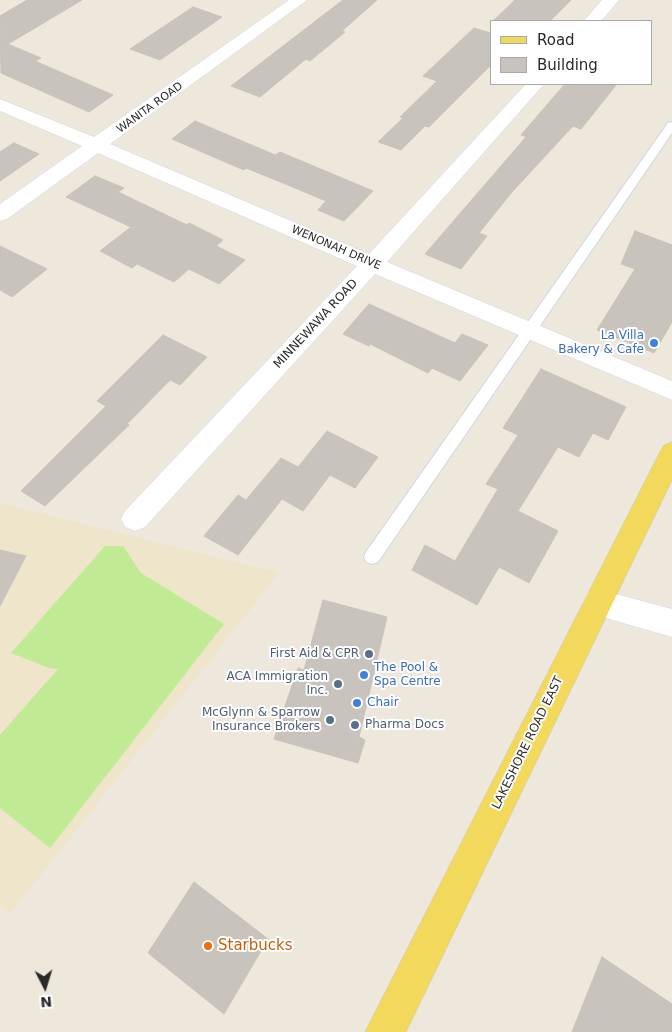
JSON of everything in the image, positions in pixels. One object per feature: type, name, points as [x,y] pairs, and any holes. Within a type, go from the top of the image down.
[{"type":"main road","name":"LAKESHORE ROAD EAST","points":[[385,1032],[672,453]]},
{"type":"street","name":"WANITA ROAD","points":[[0,214],[299,0]]},
{"type":"street","points":[[593,20],[611,0]]},
{"type":"street","name":"MINNEWAWA ROAD","points":[[135,519],[372,264],[534,85]]},
{"type":"street","name":"WENONAH DRIVE","points":[[0,104],[672,391]]},
{"type":"street","points":[[598,603],[672,623]]},
{"type":"lane","points":[[372,557],[672,125]]},
{"type":"shaded area","points":[[0,503],[279,573],[10,914],[0,906]]},
{"type":"green space","points":[[105,546],[123,546],[141,573],[224,624],[50,848],[0,808],[0,735],[58,669],[49,668],[11,653]]},
{"type":"building","points":[[27,0],[82,0],[8,44],[41,58],[35,61],[113,95],[89,112],[1,73],[0,16]]},
{"type":"building","points":[[343,0],[377,0],[342,31],[345,32],[310,61],[306,59],[260,97],[231,86]]},
{"type":"building","points":[[515,0],[571,0],[551,20],[494,20]]},
{"type":"building","points":[[193,7],[222,17],[160,60],[130,49]]},
{"type":"building","points":[[474,28],[490,33],[490,66],[429,127],[425,126],[401,150],[378,142],[403,118],[400,117],[437,81],[423,76]]},
{"type":"building","points":[[564,85],[616,85],[581,129],[573,126],[512,192],[479,233],[487,236],[461,269],[425,254],[526,137],[521,135]]},
{"type":"building","points":[[195,121],[275,155],[280,152],[373,191],[344,221],[318,210],[326,201],[246,168],[244,170],[172,139]]},
{"type":"building","points":[[14,143],[39,154],[0,181],[0,152]]},
{"type":"building","points":[[95,176],[124,188],[118,192],[223,240],[216,246],[245,260],[219,284],[189,269],[174,282],[137,264],[132,268],[100,251],[131,227],[66,197]]},
{"type":"building","points":[[635,231],[672,245],[672,322],[654,353],[597,330],[635,269],[621,264]]},
{"type":"building","points":[[0,246],[47,269],[12,297],[0,290]]},
{"type":"building","points":[[369,304],[455,343],[462,334],[488,345],[460,381],[432,368],[428,373],[370,344],[369,346],[343,334]]},
{"type":"building","points":[[163,335],[207,357],[180,385],[170,380],[127,424],[129,425],[45,506],[21,491],[106,406],[97,401]]},
{"type":"building","points":[[541,369],[626,407],[608,440],[593,433],[579,457],[558,447],[518,511],[558,531],[529,583],[499,567],[477,605],[412,570],[425,545],[455,561],[498,489],[486,484],[518,435],[503,428]]},
{"type":"building","points":[[327,431],[378,457],[355,488],[330,475],[303,511],[282,499],[238,555],[204,536],[238,495],[246,500],[281,458],[298,467]]},
{"type":"building","points":[[0,550],[26,556],[0,606]]},
{"type":"building","points":[[323,600],[387,617],[359,737],[365,740],[358,763],[274,739],[298,668],[304,670]]},
{"type":"building","name":"Starbucks","points":[[194,882],[268,939],[224,1014],[148,953]]},
{"type":"building","points":[[602,957],[672,1004],[672,1032],[572,1032]]},
{"type":"place","name":"La Villa Bakery & Cafe","points":[[654,343]]},
{"type":"place","name":"First Aid & CPR","points":[[369,654]]},
{"type":"place","name":"The Pool & Spa Centre","points":[[364,675]]},
{"type":"place","name":"ACA Immigration Inc.","points":[[338,684]]},
{"type":"place","name":"Chair","points":[[357,703]]},
{"type":"place","name":"McGlynn & Sparrow Insurance Brokers","points":[[330,720]]},
{"type":"place","name":"Pharma Docs","points":[[355,725]]},
{"type":"place","name":"Starbucks","points":[[208,946]]}]
